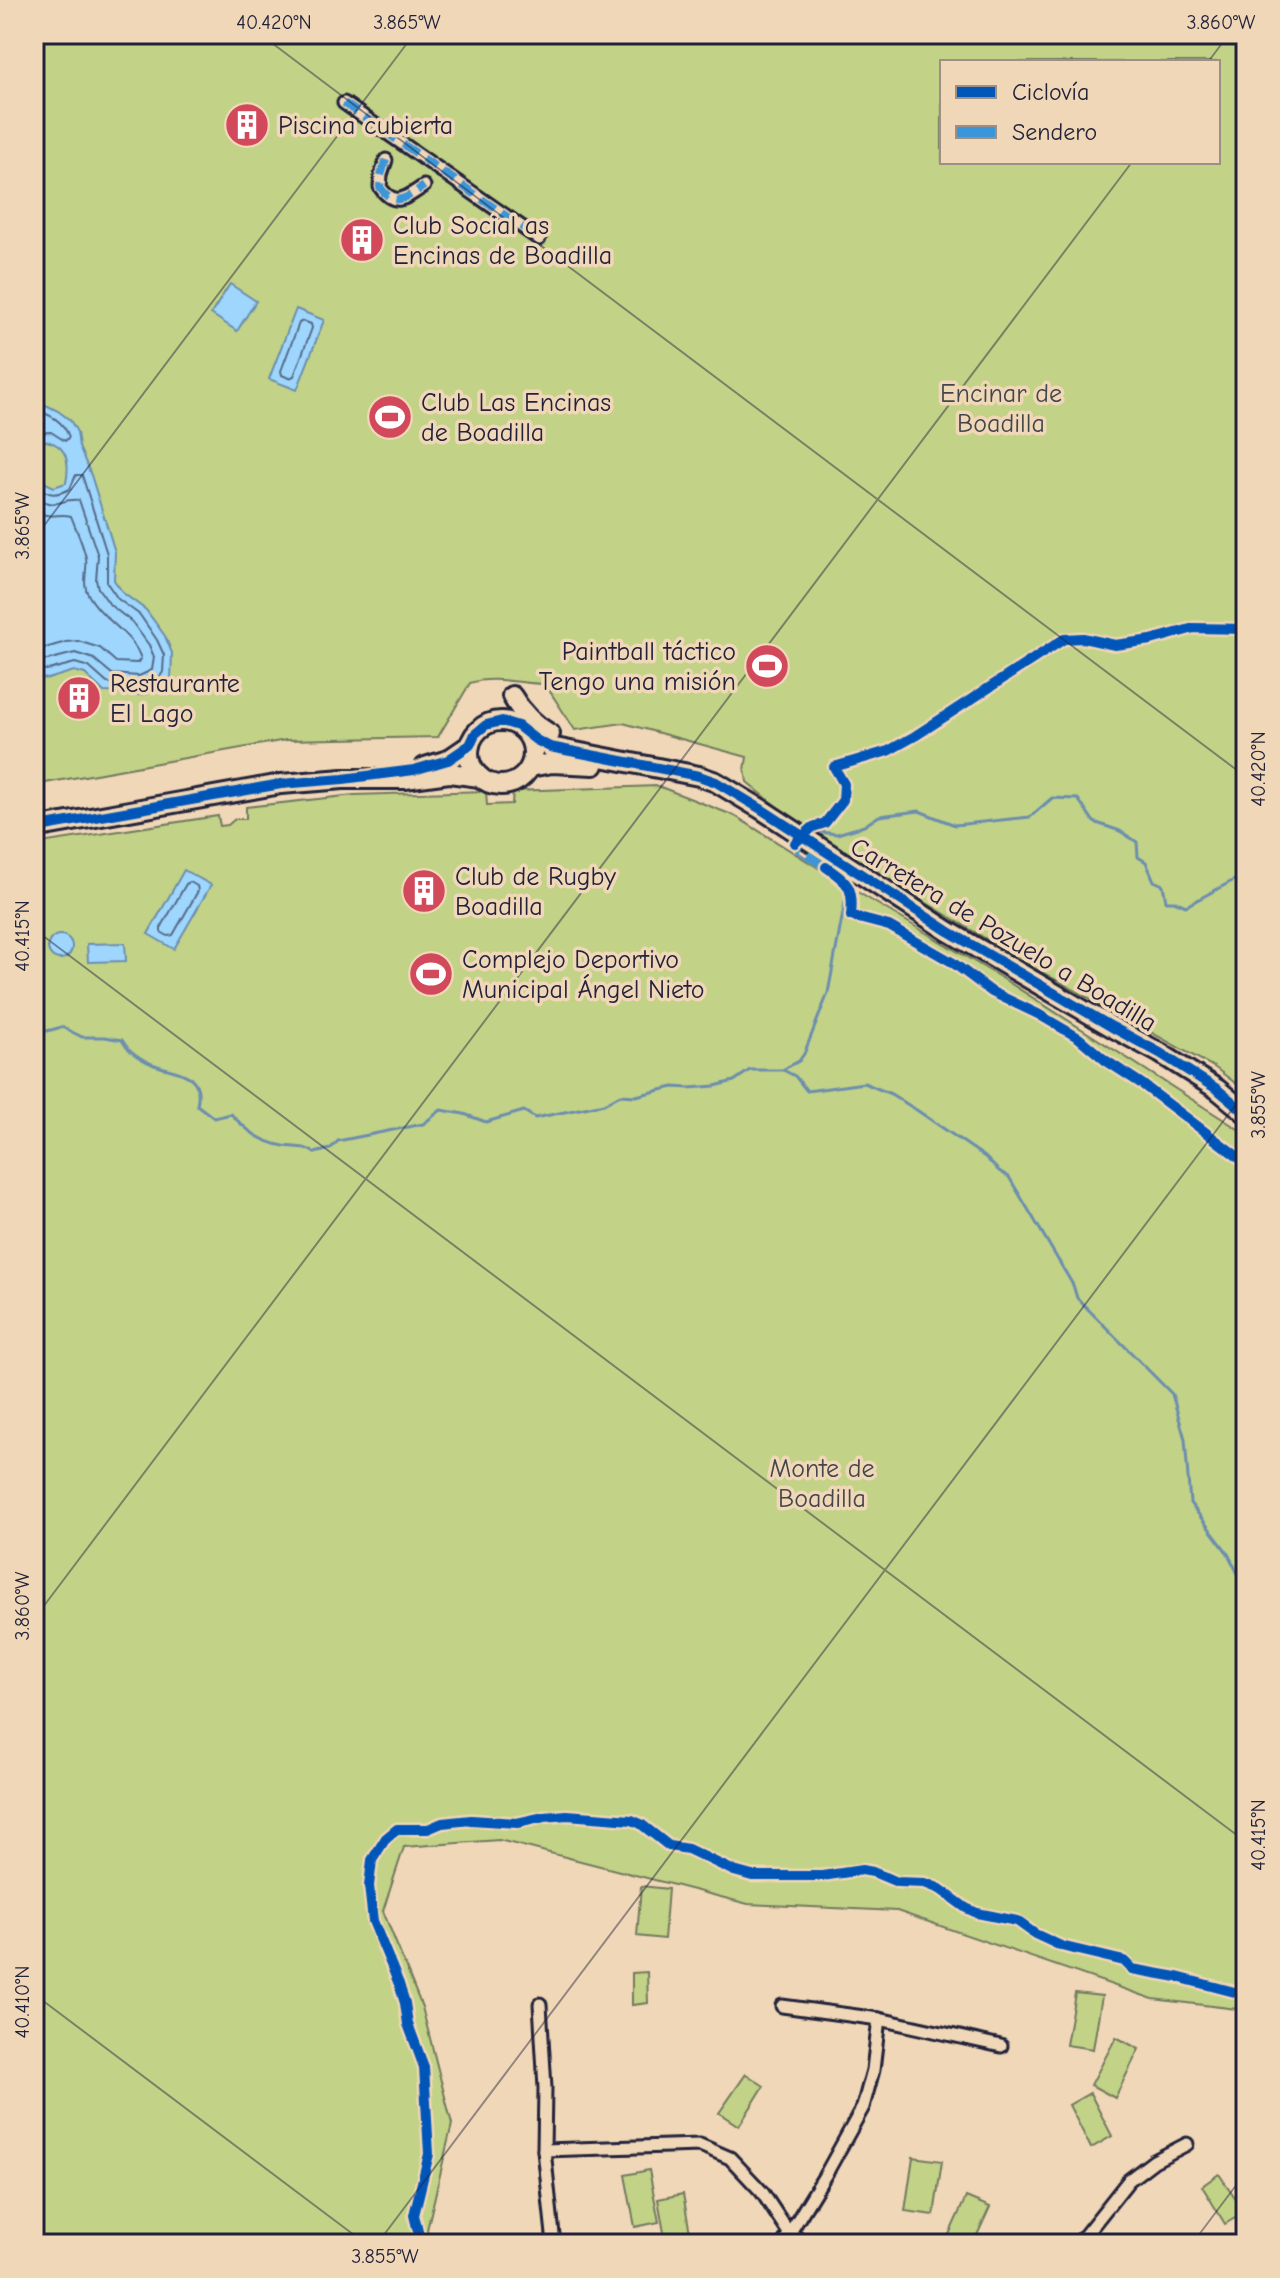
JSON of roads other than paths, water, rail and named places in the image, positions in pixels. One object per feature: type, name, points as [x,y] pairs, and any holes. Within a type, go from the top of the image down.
[{"type":"main road","points":[[512,696],[535,725],[548,733],[699,776]]},
{"type":"main road","points":[[34,828],[281,784],[414,770],[448,760],[470,745],[479,730],[494,722],[510,723],[527,735],[533,751],[530,767],[524,775],[509,784],[489,783],[480,777],[471,763],[470,745]]},
{"type":"main road","name":"Carretera de Pozuelo a Boadilla","points":[[522,729],[550,747],[716,782],[948,931],[1160,1053],[1217,1089],[1246,1113]]},
{"type":"main road","name":"Carretera de Pozuelo a Boadilla","points":[[530,767],[564,763],[607,767],[674,777],[737,795]]},
{"type":"main road","points":[[343,779],[405,779],[449,773],[480,777]]},
{"type":"street","points":[[344,103],[539,239]]},
{"type":"street","points":[[386,160],[380,187],[392,199],[401,200],[424,186]]},
{"type":"street","points":[[540,2004],[545,2088],[544,2150],[554,2244]]},
{"type":"street","points":[[782,2006],[879,2019],[1001,2046]]},
{"type":"street","points":[[786,2239],[863,2107],[873,2070],[879,2019]]},
{"type":"street","points":[[1078,2244],[1129,2180],[1154,2161],[1187,2144]]},
{"type":"street","points":[[544,2150],[700,2145],[730,2158],[762,2192],[786,2239],[807,2244]]},
{"type":"water","points":[[230,284],[256,301],[237,331],[211,314]]},
{"type":"water","points":[[296,309],[324,320],[297,390],[269,379]]},
{"type":"water","points":[[34,404],[58,411],[70,420],[77,432],[79,447],[115,552],[114,580],[123,593],[146,610],[165,636],[172,653],[171,680],[146,694],[104,692],[85,674],[74,671],[48,679],[34,677],[34,477],[54,487],[66,483],[68,466],[60,447],[46,441],[37,440],[34,444]]},
{"type":"water","points":[[184,870],[211,885],[174,949],[148,934]]},
{"type":"water","points":[[60,935],[68,939],[72,947],[68,955],[60,959],[52,955],[48,947],[52,939]]},
{"type":"water","points":[[125,943],[126,961],[88,962],[87,944]]},
{"type":"waterway","points":[[811,831],[837,834],[864,826],[879,816],[919,811],[955,825],[1030,817],[1052,798],[1078,799],[1094,822],[1120,831],[1137,842],[1138,857],[1146,862],[1154,881],[1163,885],[1166,901],[1186,906],[1236,879],[1246,880]]},
{"type":"waterway","points":[[784,1069],[799,1061],[804,1054],[828,993],[847,891],[846,885],[797,852],[796,842]]},
{"type":"waterway","points":[[34,1028],[47,1031],[62,1027],[82,1037],[122,1040],[143,1059],[192,1079],[198,1094],[197,1105],[214,1118],[231,1114],[261,1138],[315,1153],[330,1149],[338,1141],[423,1124],[441,1110],[486,1122],[524,1111],[535,1118],[604,1104],[620,1095],[636,1096],[673,1087],[715,1086],[734,1081],[750,1070],[783,1070],[795,1076],[807,1091],[864,1083],[891,1094],[985,1157],[1009,1177],[1073,1285],[1077,1298],[1172,1394],[1185,1439],[1190,1503],[1227,1552],[1246,1589]]},
{"type":"place","name":"Piscina cubierta","points":[[247,125]]},
{"type":"place","name":"Club Social as Encinas de Boadilla","points":[[362,240]]},
{"type":"place","name":"Club Las Encinas de Boadilla","points":[[390,417]]},
{"type":"place","name":"Paintball táctico Tengo una misión","points":[[767,666]]},
{"type":"place","name":"Restaurante El Lago","points":[[79,698]]},
{"type":"place","name":"Club de Rugby Boadilla","points":[[424,891]]},
{"type":"place","name":"Complejo Deportivo Municipal Ángel Nieto","points":[[431,974]]},
{"type":"park label","name":"Encinar de Boadilla","points":[[1001,408]]},
{"type":"park label","name":"Monte de Boadilla","points":[[822,1483]]}]
